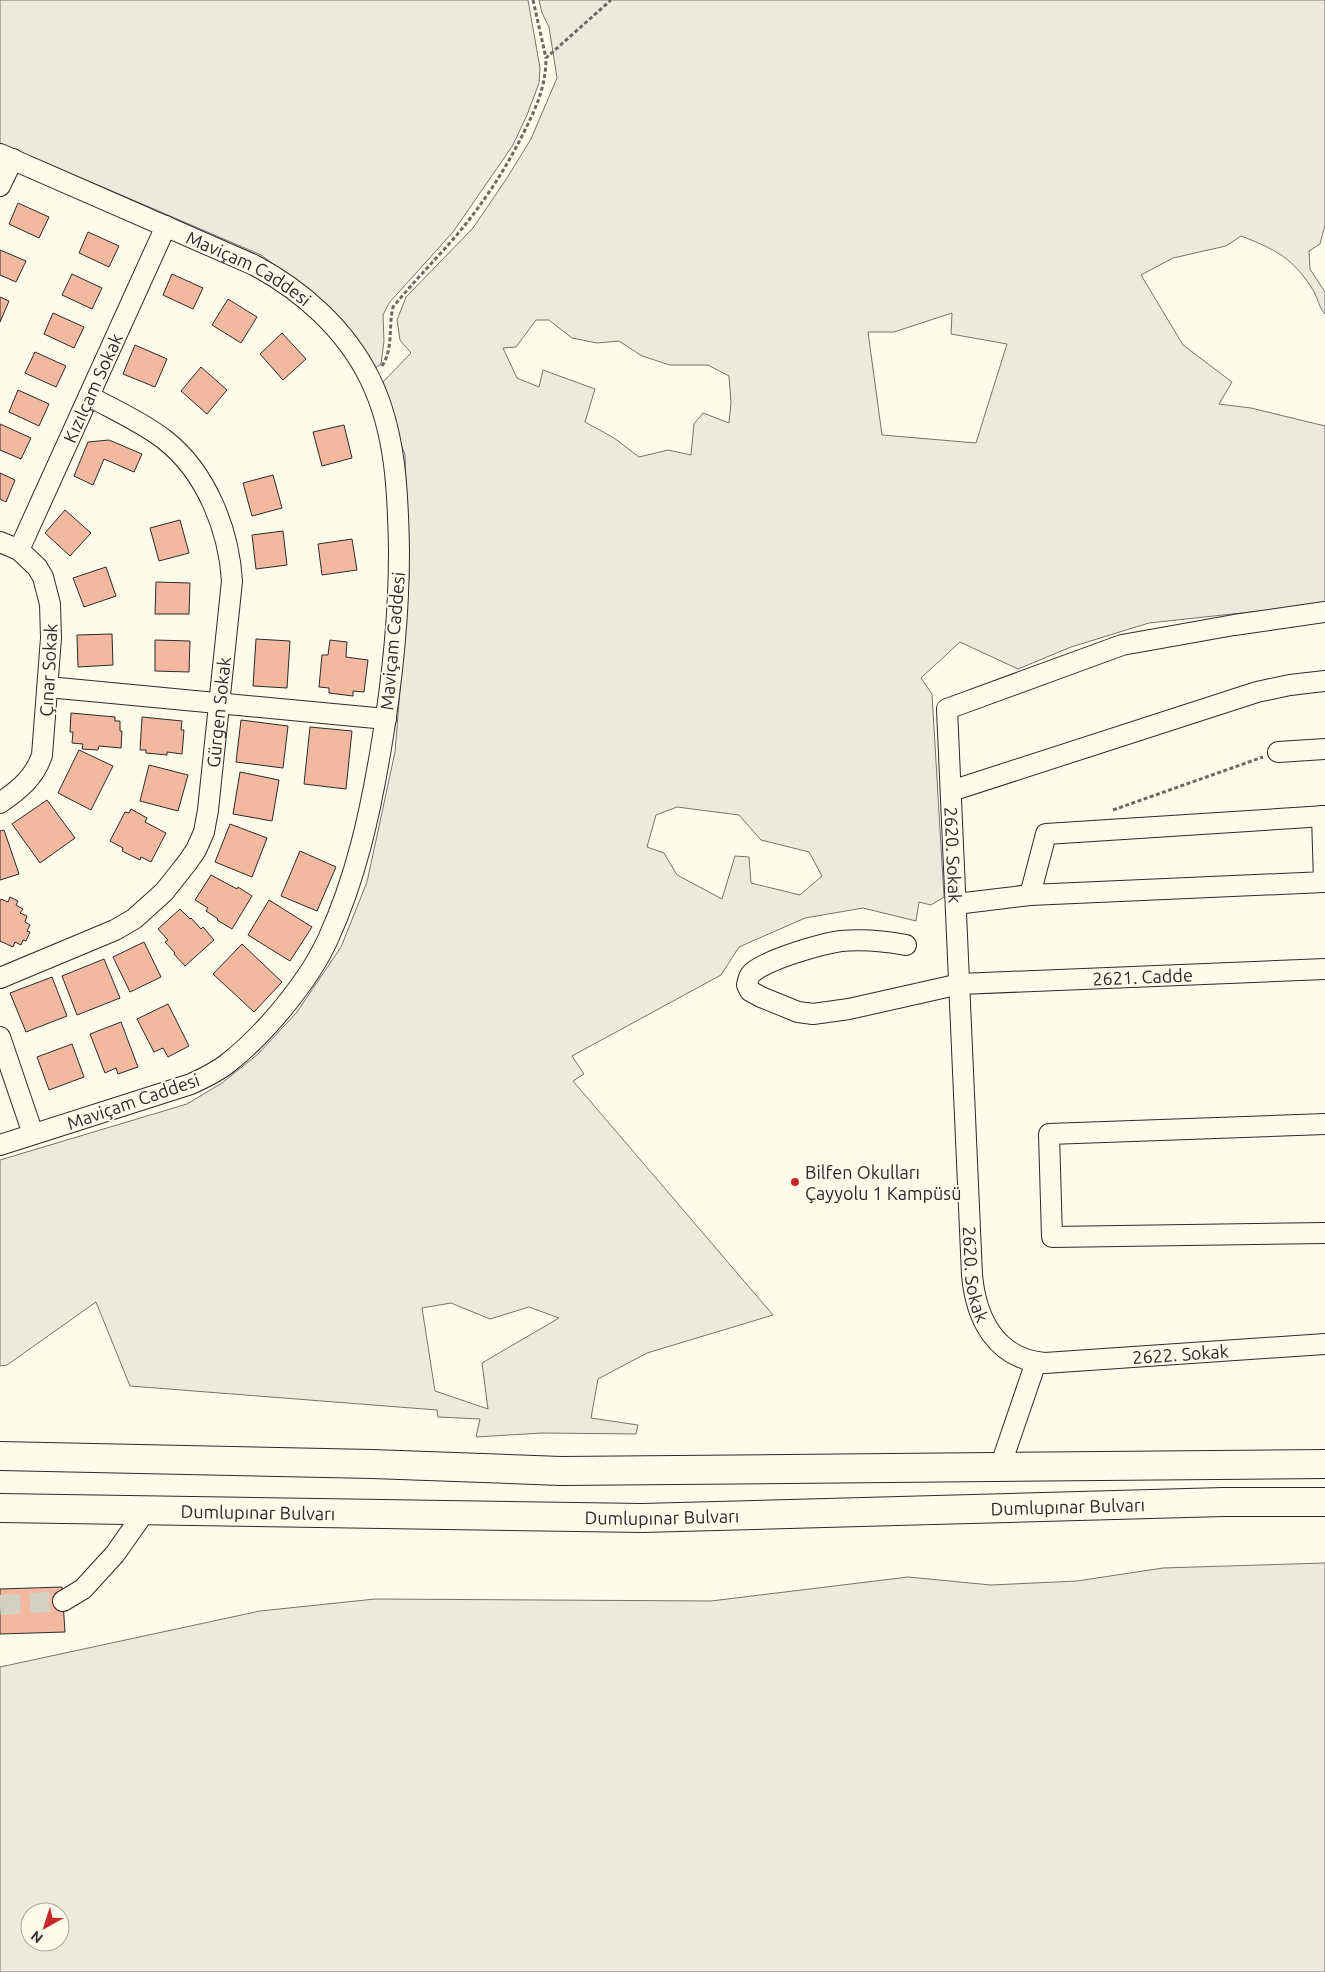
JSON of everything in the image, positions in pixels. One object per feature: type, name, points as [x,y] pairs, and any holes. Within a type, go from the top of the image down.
[{"type":"highway","points":[[0,1450],[56,1456]]},
{"type":"highway","points":[[0,1456],[561,1471],[1325,1464]]},
{"type":"highway","name":"Dumlupınar Bulvarı","points":[[0,1508],[642,1518],[1223,1502],[1325,1502]]},
{"type":"street","name":"Maviçam Caddesi","points":[[0,1145],[191,1084],[210,1075],[228,1063],[288,1002],[315,963],[327,940],[356,866],[366,825],[386,719],[398,607],[396,482],[388,429],[371,380],[339,331],[288,286],[254,265],[6,156]]},
{"type":"street","points":[[0,186],[6,156]]},
{"type":"street","name":"Kızılçam Sokak","points":[[19,550],[166,226]]},
{"type":"street","name":"Gürgen Sokak","points":[[0,978],[115,930],[134,919],[150,906],[187,864],[196,850],[205,824],[232,581],[229,550],[220,520],[201,483],[174,448],[155,433],[89,396]]},
{"type":"street","name":"Çınar Sokak","points":[[0,542],[19,550],[37,567],[48,590],[51,616],[44,744],[39,764],[26,783],[0,803]]},
{"type":"street","name":"2620. Sokak","points":[[1036,1362],[1016,1356],[1001,1346],[983,1318],[973,1284],[947,709],[1122,645],[1325,612]]},
{"type":"street","points":[[950,791],[1257,692],[1290,685],[1325,682]]},
{"type":"street","points":[[48,687],[386,719]]},
{"type":"street","points":[[1278,752],[1325,750]]},
{"type":"street","points":[[956,904],[1030,895],[1324,882],[1324,816],[1046,834],[1030,895]]},
{"type":"street","name":"2621. Cadde","points":[[906,944],[873,940],[842,941],[822,945],[782,958],[756,970],[749,976],[747,985],[750,991],[761,997],[798,1012],[813,1014],[849,1009],[960,984],[1325,969]]},
{"type":"street","points":[[0,1037],[34,1134]]},
{"type":"street","points":[[1325,1124],[1049,1134],[1052,1237],[1325,1233]]},
{"type":"street","name":"2622. Sokak","points":[[1036,1362],[1056,1363],[1325,1344]]},
{"type":"street","points":[[1000,1467],[1036,1362]]},
{"type":"street","points":[[63,1602],[83,1588],[115,1554],[146,1510]]},
{"type":"path","points":[[371,380],[390,351],[390,320],[393,307],[450,243],[485,198],[516,148],[540,98],[546,72],[546,58],[533,0]]},
{"type":"path","points":[[546,58],[611,0]]},
{"type":"path","points":[[1111,811],[1278,752]]},
{"type":"shaded area","points":[[0,0],[528,0],[540,68],[539,83],[513,145],[453,232],[389,303],[383,315],[384,341],[381,364],[370,372],[349,329],[315,295],[261,255],[0,143]]},
{"type":"shaded area","points":[[539,0],[1325,0],[1325,225],[1320,244],[1309,251],[1310,269],[1325,292],[1325,314],[1306,279],[1290,262],[1264,245],[1241,236],[1226,246],[1173,258],[1141,275],[1183,345],[1232,382],[1219,404],[1251,408],[1325,426],[1325,604],[1149,623],[1071,647],[1018,669],[960,642],[921,678],[932,694],[944,897],[931,905],[919,902],[916,921],[863,908],[805,918],[739,947],[721,975],[572,1056],[584,1074],[573,1081],[773,1315],[647,1353],[598,1379],[591,1418],[638,1425],[636,1434],[542,1433],[476,1437],[480,1419],[438,1417],[437,1410],[130,1386],[96,1302],[7,1365],[0,1366],[0,1160],[187,1104],[222,1083],[258,1054],[297,1012],[341,947],[367,882],[395,752],[409,577],[405,455],[380,385],[411,353],[400,340],[397,320],[406,297],[473,228],[531,139],[557,78],[549,27],[542,13]],"holes":[[[952,313],[951,334],[1007,344],[976,443],[882,435],[868,332],[894,332]],[[536,320],[549,320],[572,338],[597,343],[619,341],[642,356],[670,365],[708,365],[729,376],[731,403],[729,423],[703,413],[694,424],[691,455],[668,450],[639,457],[614,438],[585,422],[595,389],[543,370],[539,387],[517,378],[503,348],[516,347]],[[677,807],[739,815],[761,840],[809,852],[822,876],[800,895],[751,883],[749,857],[735,856],[722,899],[677,875],[664,853],[647,847],[656,815]],[[451,1303],[490,1319],[529,1307],[559,1318],[482,1363],[488,1409],[435,1391],[422,1308]]]},
{"type":"shaded area","points":[[1325,1563],[1325,1972],[0,1972],[0,1667],[260,1611],[375,1599],[711,1601],[908,1577],[991,1585],[1077,1581],[1163,1568]]},
{"type":"building","points":[[18,203],[49,217],[39,238],[9,224]]},
{"type":"building","points":[[88,232],[119,246],[109,267],[79,253]]},
{"type":"building","points":[[0,250],[26,261],[16,282],[0,275]]},
{"type":"building","points":[[72,274],[102,288],[92,309],[62,295]]},
{"type":"building","points":[[172,274],[203,288],[193,309],[163,295]]},
{"type":"building","points":[[0,297],[9,301],[0,322]]},
{"type":"building","points":[[228,299],[257,317],[241,343],[212,325]]},
{"type":"building","points":[[53,313],[84,327],[74,348],[44,334]]},
{"type":"building","points":[[282,333],[306,359],[283,380],[260,354]]},
{"type":"building","points":[[135,345],[167,359],[155,387],[123,374]]},
{"type":"building","points":[[35,352],[66,366],[56,387],[25,373]]},
{"type":"building","points":[[201,367],[227,390],[207,414],[181,391]]},
{"type":"building","points":[[18,390],[49,404],[39,426],[9,412]]},
{"type":"building","points":[[0,424],[31,438],[21,459],[0,450]]},
{"type":"building","points":[[344,425],[352,458],[322,466],[313,432]]},
{"type":"building","points":[[109,440],[142,454],[134,472],[104,459],[93,485],[74,476],[88,442]]},
{"type":"building","points":[[0,473],[15,480],[6,502],[0,499]]},
{"type":"building","points":[[273,475],[282,508],[252,516],[243,483]]},
{"type":"building","points":[[65,510],[91,533],[70,556],[45,533]]},
{"type":"building","points":[[180,520],[189,553],[159,561],[150,528]]},
{"type":"building","points":[[283,531],[287,565],[256,569],[252,535]]},
{"type":"building","points":[[352,539],[357,570],[322,575],[318,544]]},
{"type":"building","points":[[106,567],[116,596],[84,607],[73,578]]},
{"type":"building","points":[[156,582],[190,583],[189,614],[155,614]]},
{"type":"building","points":[[112,634],[113,665],[78,667],[77,635]]},
{"type":"building","points":[[256,639],[290,641],[287,688],[253,686]]},
{"type":"building","points":[[155,640],[190,641],[189,672],[155,671]]},
{"type":"building","points":[[330,640],[347,642],[346,657],[368,660],[364,692],[353,691],[353,696],[329,693],[329,688],[319,687],[322,655],[328,655]]},
{"type":"building","points":[[71,713],[115,717],[115,721],[120,721],[120,731],[122,731],[121,748],[99,746],[98,750],[82,749],[83,744],[72,743],[73,732],[70,732]]},
{"type":"building","points":[[142,717],[182,721],[181,730],[184,730],[182,754],[167,752],[167,755],[146,753],[146,750],[140,750]]},
{"type":"building","points":[[241,720],[288,726],[283,768],[236,762]]},
{"type":"building","points":[[310,727],[352,731],[346,789],[304,784]]},
{"type":"building","points":[[79,750],[113,766],[91,810],[58,793]]},
{"type":"building","points":[[149,765],[188,775],[178,811],[140,801]]},
{"type":"building","points":[[240,772],[279,780],[272,821],[233,814]]},
{"type":"building","points":[[47,800],[75,838],[40,863],[12,824]]},
{"type":"building","points":[[131,809],[147,818],[145,822],[166,833],[151,862],[141,857],[140,860],[122,851],[123,848],[110,841],[125,812],[129,813]]},
{"type":"building","points":[[230,824],[267,838],[252,877],[215,862]]},
{"type":"building","points":[[4,830],[19,874],[0,880],[0,831]]},
{"type":"building","points":[[300,851],[336,867],[317,911],[281,896]]},
{"type":"building","points":[[211,875],[237,889],[238,887],[252,896],[232,929],[217,920],[206,911],[208,908],[195,900]]},
{"type":"building","points":[[10,897],[18,901],[16,905],[23,909],[20,913],[27,916],[25,922],[30,925],[27,931],[30,932],[26,941],[23,940],[21,945],[15,942],[13,947],[0,941],[0,901],[1,899],[8,902]]},
{"type":"building","points":[[269,900],[312,927],[290,961],[248,935]]},
{"type":"building","points":[[180,909],[201,929],[203,927],[214,940],[185,966],[165,942],[168,940],[158,929]]},
{"type":"building","points":[[144,942],[161,977],[130,992],[113,957]]},
{"type":"building","points":[[242,944],[282,982],[254,1012],[213,974]]},
{"type":"building","points":[[104,959],[120,998],[77,1015],[62,976]]},
{"type":"building","points":[[52,977],[67,1016],[26,1032],[10,993]]},
{"type":"building","points":[[168,1004],[189,1046],[168,1057],[163,1048],[154,1052],[137,1019]]},
{"type":"building","points":[[121,1022],[138,1067],[118,1074],[116,1068],[105,1073],[90,1034]]},
{"type":"building","points":[[72,1044],[84,1077],[49,1090],[37,1057]]},
{"type":"building","points":[[62,1587],[65,1632],[0,1634],[0,1589]]},
{"type":"tunnel","points":[[0,1605],[63,1601]]},
{"type":"place","name":"Bilfen Okulları Çayyolu 1 Kampüsü","points":[[795,1182]]}]
